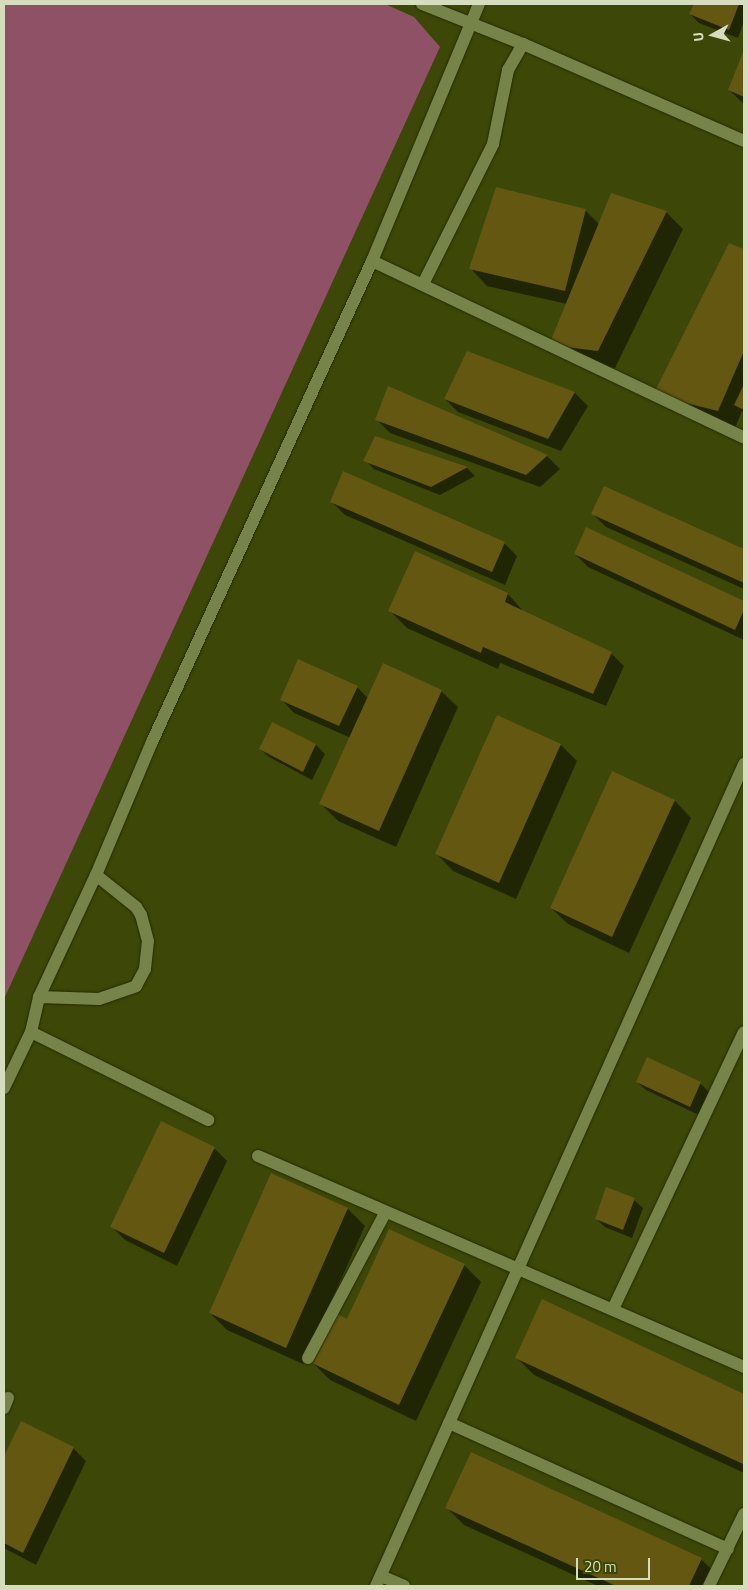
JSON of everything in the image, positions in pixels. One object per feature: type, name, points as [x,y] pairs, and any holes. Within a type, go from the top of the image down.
[{"type":"lane","points":[[422,4],[468,24],[523,44],[744,141]]},
{"type":"lane","points":[[4,1088],[31,1032],[39,997],[96,875],[152,742],[372,261],[468,24],[479,4]]},
{"type":"lane","points":[[423,284],[493,144],[508,70],[523,44]]},
{"type":"lane","points":[[372,261],[744,438]]},
{"type":"lane","points":[[404,1586],[378,1581],[744,764]]},
{"type":"lane","points":[[39,997],[99,999],[136,986],[145,970],[148,941],[141,915],[136,907],[96,875]]},
{"type":"lane","points":[[31,1032],[208,1120]]},
{"type":"lane","points":[[613,1309],[744,1032]]},
{"type":"lane","points":[[258,1156],[517,1271],[613,1309],[744,1367]]},
{"type":"lane","points":[[308,1358],[386,1213]]},
{"type":"lane","points":[[449,1424],[728,1548]]},
{"type":"lane","points":[[709,1586],[744,1514]]},
{"type":"shaded area","points":[[4,4],[385,4],[414,17],[440,47],[4,999]]},
{"type":"building","points":[[694,4],[739,4],[729,30],[689,14]]},
{"type":"building","points":[[744,50],[744,97],[728,90]]},
{"type":"building","points":[[496,187],[586,209],[565,291],[469,269]]},
{"type":"building","points":[[611,193],[667,211],[598,351],[549,345]]},
{"type":"building","points":[[729,243],[744,249],[744,351],[718,411],[653,395]]},
{"type":"building","points":[[467,351],[575,392],[548,439],[444,399]]},
{"type":"building","points":[[744,384],[744,410],[734,405]]},
{"type":"building","points":[[388,386],[548,455],[526,475],[375,420]]},
{"type":"building","points":[[375,436],[468,467],[431,487],[363,461]]},
{"type":"building","points":[[343,471],[505,542],[492,572],[330,502]]},
{"type":"building","points":[[604,486],[744,549],[744,583],[591,514]]},
{"type":"building","points":[[586,527],[744,601],[744,610],[735,630],[574,554]]},
{"type":"building","points":[[415,551],[508,593],[505,602],[612,652],[593,694],[483,647],[481,653],[388,611]]},
{"type":"building","points":[[298,659],[358,686],[339,726],[280,700]]},
{"type":"building","points":[[383,663],[442,690],[379,831],[319,804]]},
{"type":"building","points":[[497,715],[561,744],[499,883],[435,854]]},
{"type":"building","points":[[272,722],[316,744],[303,772],[259,749]]},
{"type":"building","points":[[612,771],[675,800],[612,937],[550,908]]},
{"type":"building","points":[[647,1057],[701,1082],[690,1107],[636,1082]]},
{"type":"building","points":[[161,1121],[215,1147],[164,1253],[110,1227]]},
{"type":"building","points":[[271,1173],[348,1208],[286,1348],[209,1313]]},
{"type":"building","points":[[606,1187],[635,1198],[623,1230],[595,1219]]},
{"type":"building","points":[[389,1229],[465,1264],[399,1405],[312,1363],[335,1313],[347,1319]]},
{"type":"building","points":[[542,1299],[744,1394],[743,1464],[515,1358]]},
{"type":"building","points":[[21,1421],[74,1447],[23,1553],[4,1543],[4,1456]]},
{"type":"building","points":[[471,1452],[702,1558],[689,1586],[616,1586],[445,1508]]}]
